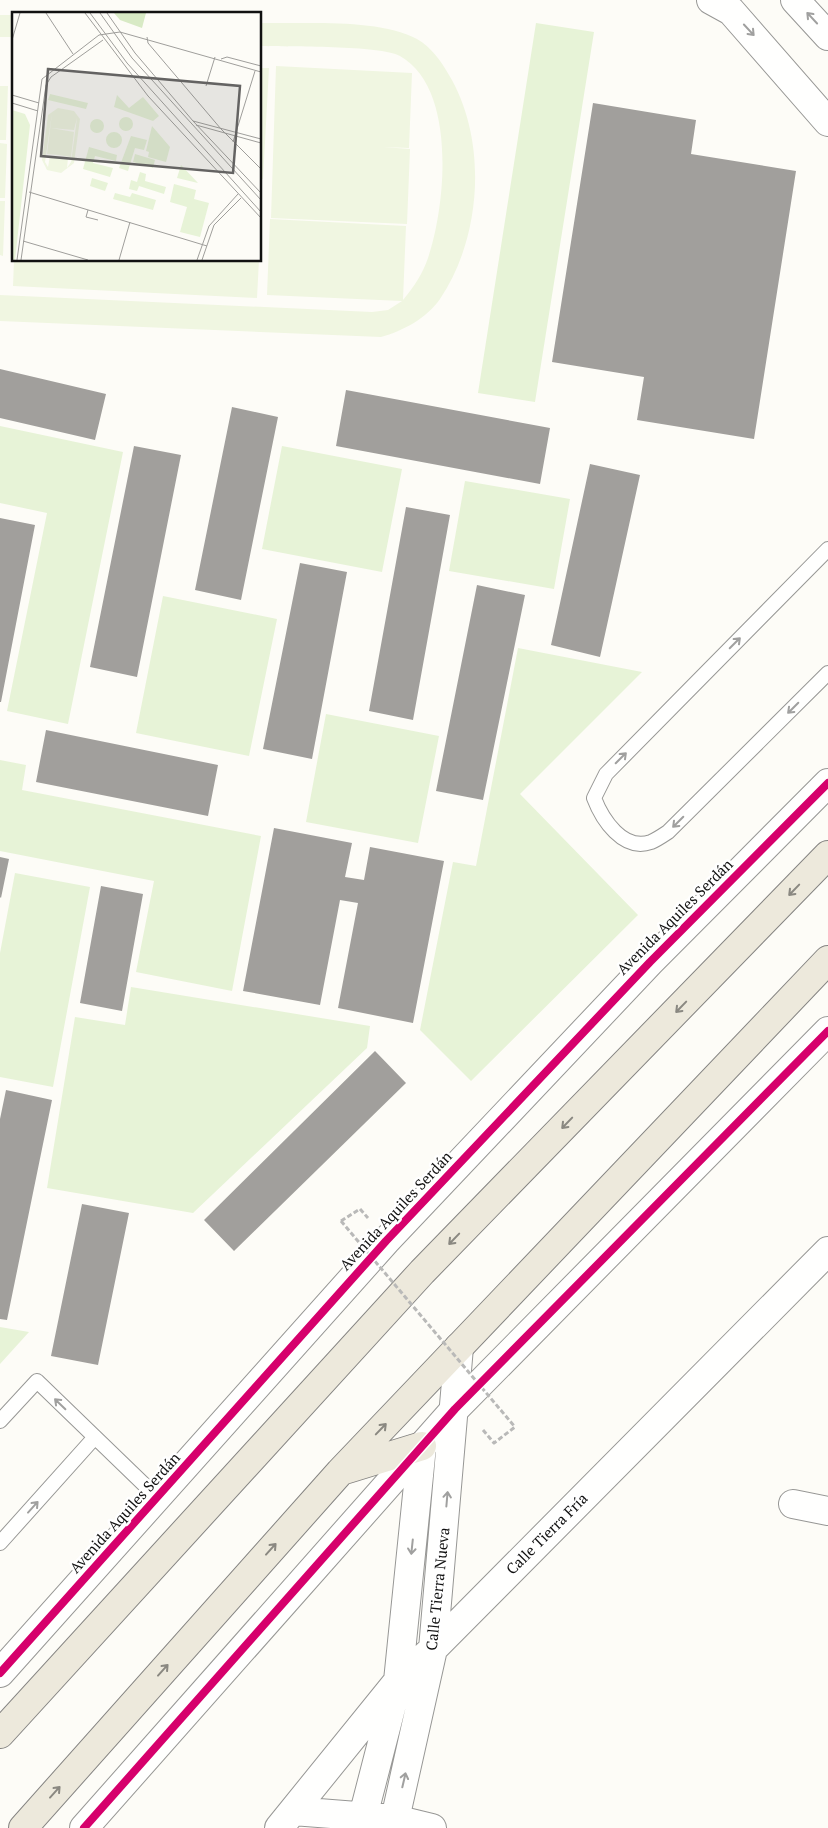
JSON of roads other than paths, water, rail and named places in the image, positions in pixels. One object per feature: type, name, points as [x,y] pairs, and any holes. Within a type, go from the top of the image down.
[{"type":"main road","points":[[0,1734],[422,1272],[828,855]]},
{"type":"main road","points":[[23,1828],[340,1472],[828,960]]},
{"type":"main road","points":[[340,1472],[422,1446]]},
{"type":"street","points":[[711,0],[731,11],[828,122]]},
{"type":"street","points":[[795,0],[828,36]]},
{"type":"street","name":"Avenida Aquiles Serdán","points":[[0,1673],[386,1241],[650,962],[828,783]]},
{"type":"street","points":[[84,1828],[458,1406],[828,1031]]},
{"type":"street","name":"Calle Tierra Fría","points":[[286,1820],[398,1681],[433,1649],[828,1251]]},
{"type":"street","name":"Calle Tierra Nueva","points":[[394,1824],[433,1649],[458,1406],[459,1347]]},
{"type":"street","name":"Calle Tierra Nueva","points":[[361,1822],[398,1681],[422,1446]]},
{"type":"street","points":[[793,1504],[828,1511]]},
{"type":"street","points":[[286,1820],[361,1822],[432,1828]]},
{"type":"lane","points":[[828,549],[606,774],[594,798],[599,812],[615,832],[628,841],[649,843],[668,832],[828,673]]},
{"type":"lane","points":[[0,1421],[37,1381],[157,1497]]},
{"type":"lane","points":[[0,1543],[95,1437]]}]
